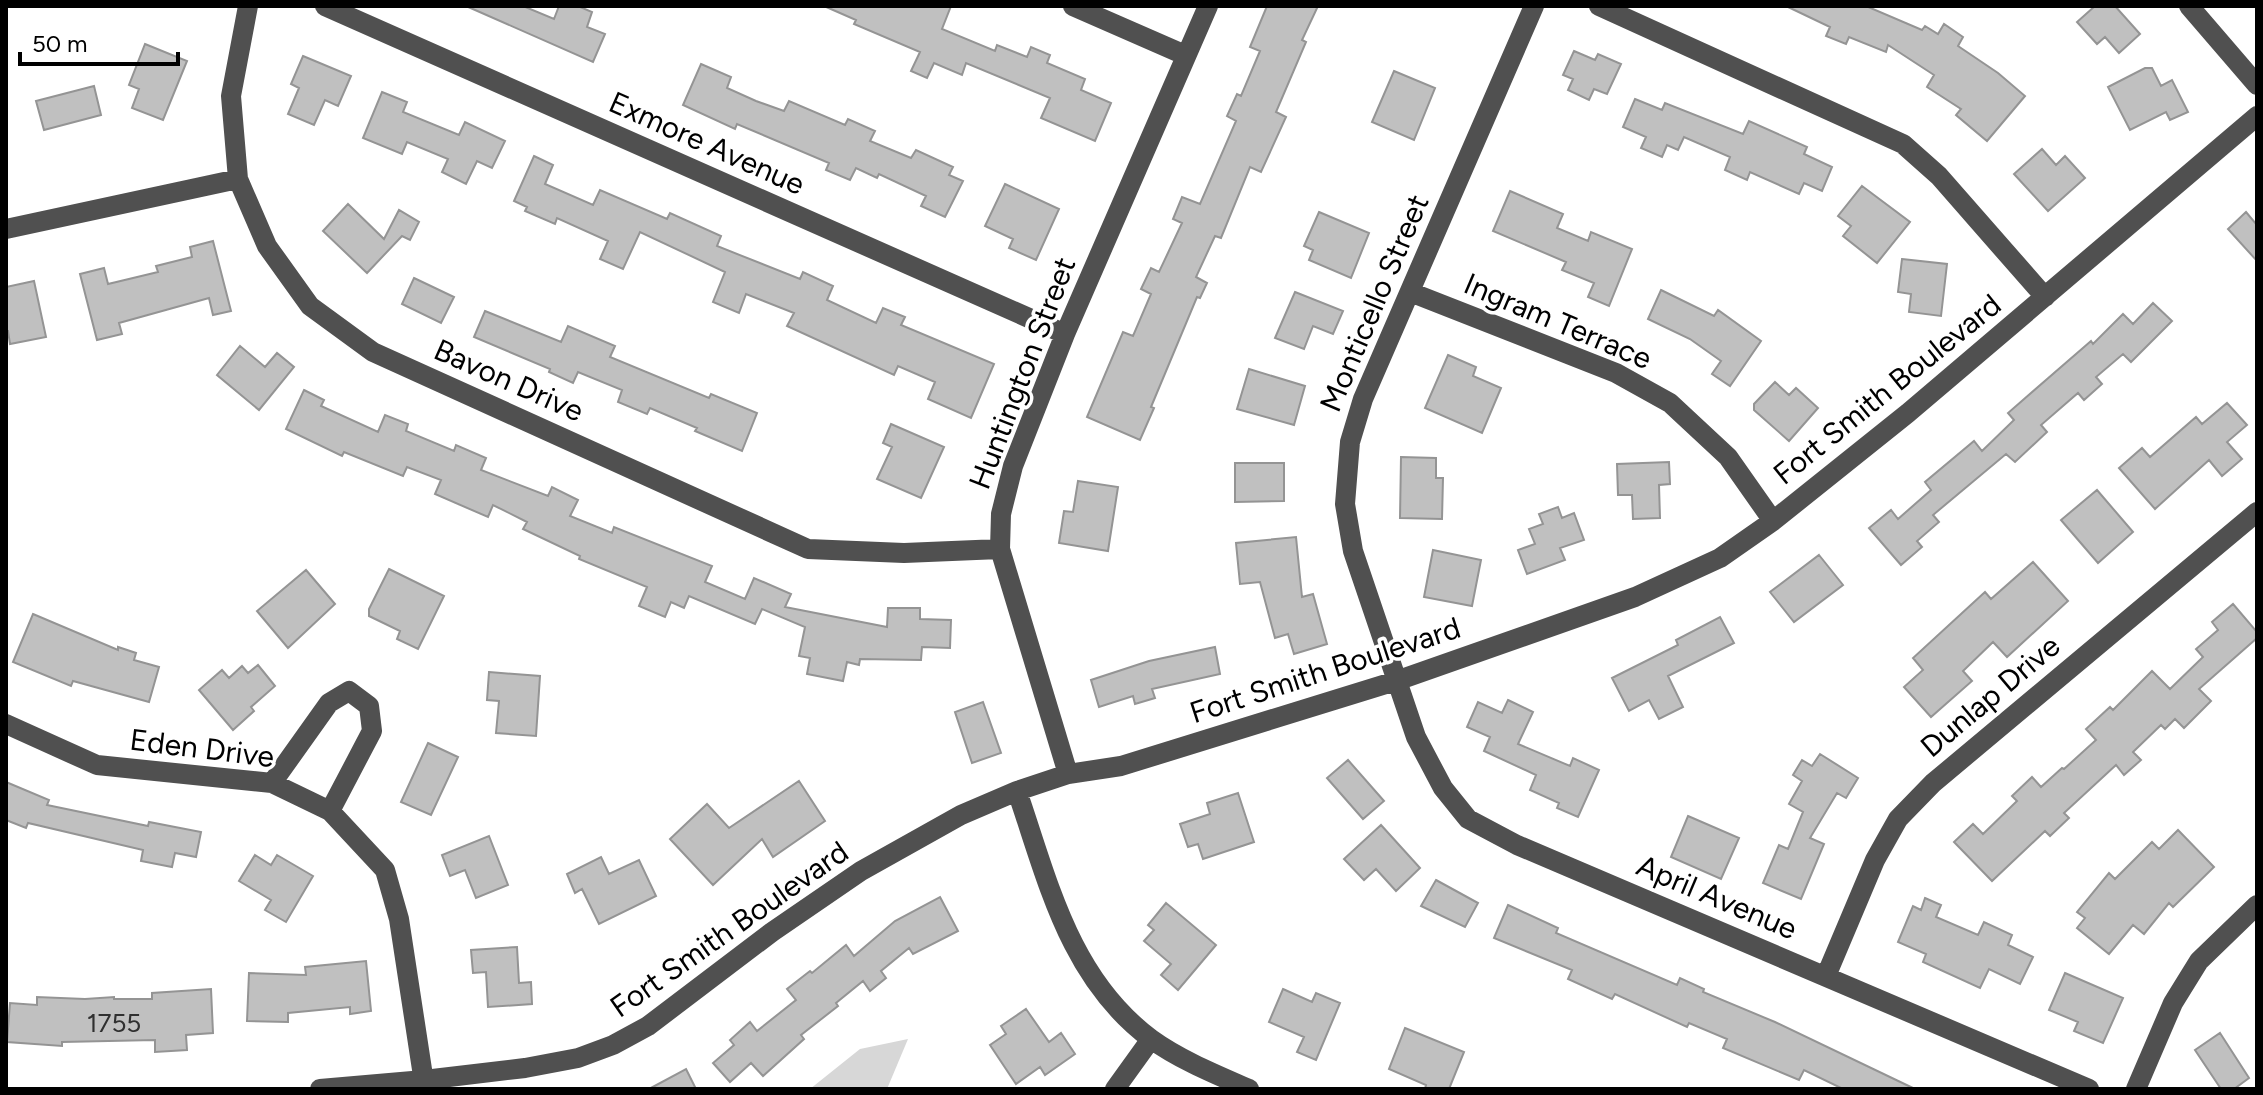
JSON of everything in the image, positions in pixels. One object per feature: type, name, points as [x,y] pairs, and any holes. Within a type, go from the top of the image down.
[{"type":"street","name":"Bavon Drive","points":[[248,6],[231,96],[238,179],[267,246],[310,306],[373,352],[808,549],[904,553],[1000,549]]},
{"type":"street","name":"Exmore Avenue","points":[[325,6],[1065,334]]},
{"type":"street","points":[[1073,6],[1185,55]]},
{"type":"street","name":"Huntington Street","points":[[1068,774],[1000,549],[1001,514],[1013,466],[1065,334],[1208,6]]},
{"type":"street","name":"Monticello Street","points":[[1399,680],[1353,551],[1345,504],[1350,442],[1363,399],[1534,6]]},
{"type":"street","points":[[1599,6],[1903,144],[1939,176],[2045,297]]},
{"type":"street","points":[[2189,6],[2257,85]]},
{"type":"street","name":"Fort Smith Boulevard","points":[[320,1089],[424,1085],[578,1058],[613,1045],[648,1026],[772,932],[861,871],[961,815],[1068,774],[1121,766],[1399,680],[1635,597],[1720,558],[1773,521],[1908,413],[2257,116]]},
{"type":"street","points":[[6,229],[238,179]]},
{"type":"street","name":"Ingram Terrace","points":[[1410,292],[1616,373],[1670,403],[1728,457],[1773,521]]},
{"type":"street","name":"Dunlap Drive","points":[[1826,976],[1875,860],[1898,819],[1933,783],[2257,512]]},
{"type":"street","name":"April Avenue","points":[[1399,680],[1416,737],[1443,788],[1468,819],[1517,845],[2089,1089]]},
{"type":"street","points":[[272,783],[329,703],[349,691],[369,706],[372,731],[330,811]]},
{"type":"street","name":"Eden Drive","points":[[6,724],[97,765],[272,783],[330,811],[385,870],[399,919],[424,1085]]},
{"type":"street","points":[[1017,791],[1067,935],[1088,972],[1151,1039],[1211,1073],[1249,1089]]},
{"type":"street","points":[[2136,1089],[2173,1003],[2199,961],[2257,905]]},
{"type":"street","points":[[1115,1089],[1151,1039]]},
{"type":"shaded area","points":[[908,1039],[887,1089],[810,1089],[860,1049]]},
{"type":"building","points":[[466,6],[523,6],[554,19],[559,6],[578,6],[592,12],[587,27],[605,34],[593,62]]},
{"type":"building","points":[[824,6],[951,6],[942,29],[995,51],[997,45],[1027,57],[1031,47],[1050,55],[1047,63],[1085,79],[1081,90],[1111,103],[1095,141],[1041,118],[1050,98],[966,63],[962,75],[934,63],[927,78],[911,71],[920,52],[854,24],[856,20]]},
{"type":"building","points":[[1267,6],[1318,6],[1276,112],[1286,117],[1261,172],[1250,167],[1221,238],[1215,236],[1196,277],[1207,283],[1200,298],[1197,297],[1140,440],[1087,417],[1123,332],[1133,336],[1151,294],[1141,289],[1151,268],[1159,272],[1182,223],[1173,219],[1182,197],[1200,204],[1236,121],[1227,116],[1237,94],[1241,96],[1260,51],[1250,47]]},
{"type":"building","points":[[1786,6],[1866,6],[1922,30],[1925,26],[1938,34],[1944,24],[1963,37],[1958,46],[2025,96],[1987,141],[1956,115],[1961,109],[1927,87],[1934,75],[1888,45],[1886,52],[1849,37],[1846,44],[1826,36],[1830,27]]},
{"type":"building","points":[[2095,6],[2115,6],[2140,34],[2119,53],[2105,37],[2097,44],[2077,22]]},
{"type":"building","points":[[145,44],[187,61],[163,120],[132,108],[139,89],[129,85]]},
{"type":"building","points":[[1574,51],[1595,60],[1598,54],[1621,64],[1607,94],[1594,89],[1589,100],[1568,90],[1573,79],[1563,75]]},
{"type":"building","points":[[303,56],[351,76],[338,106],[325,100],[314,125],[288,114],[299,88],[291,84]]},
{"type":"building","points":[[701,64],[731,77],[727,88],[756,101],[784,111],[789,101],[845,125],[848,119],[875,131],[870,141],[911,158],[916,150],[953,167],[949,175],[963,181],[945,217],[921,206],[926,196],[879,174],[877,178],[856,168],[850,180],[826,170],[829,163],[737,124],[735,129],[683,105]]},
{"type":"building","points":[[2145,68],[2152,68],[2161,86],[2172,80],[2188,112],[2170,120],[2166,112],[2130,130],[2108,87]]},
{"type":"building","points":[[1394,71],[1435,88],[1414,140],[1372,122]]},
{"type":"building","points":[[94,86],[101,115],[44,130],[36,101]]},
{"type":"building","points":[[382,92],[407,102],[403,112],[459,135],[465,122],[505,141],[492,168],[477,161],[466,184],[442,172],[448,159],[407,142],[402,154],[363,138]]},
{"type":"building","points":[[1635,99],[1662,110],[1665,103],[1743,134],[1749,121],[1807,147],[1804,154],[1832,167],[1822,191],[1804,183],[1799,194],[1750,172],[1747,180],[1725,170],[1730,157],[1684,137],[1678,150],[1667,145],[1662,157],[1641,148],[1646,137],[1623,127]]},
{"type":"building","points":[[2042,149],[2056,165],[2065,156],[2085,178],[2048,211],[2014,174]]},
{"type":"building","points":[[534,156],[553,165],[545,184],[593,205],[600,190],[667,219],[670,213],[721,236],[717,246],[800,279],[803,272],[833,286],[827,300],[876,323],[883,308],[905,317],[901,325],[994,364],[971,418],[928,399],[935,382],[898,366],[894,375],[787,326],[794,313],[746,294],[739,313],[713,302],[725,272],[640,232],[623,269],[600,259],[608,241],[557,218],[555,224],[525,211],[527,207],[514,201]]},
{"type":"building","points":[[1005,184],[1059,209],[1036,260],[1009,248],[1013,239],[985,226]]},
{"type":"building","points":[[1862,186],[1910,222],[1877,263],[1843,236],[1851,226],[1838,216]]},
{"type":"building","points":[[1510,191],[1563,214],[1557,228],[1588,241],[1591,232],[1632,249],[1609,306],[1588,297],[1594,283],[1562,270],[1566,262],[1493,231]]},
{"type":"building","points":[[348,204],[384,239],[399,210],[419,222],[410,240],[402,236],[367,273],[323,231]]},
{"type":"building","points":[[1319,212],[1369,233],[1351,278],[1309,260],[1313,250],[1304,246]]},
{"type":"building","points":[[2246,212],[2257,225],[2257,261],[2228,229]]},
{"type":"building","points":[[213,241],[231,311],[213,315],[209,298],[119,323],[122,334],[97,340],[80,274],[104,268],[108,284],[158,272],[156,266],[192,257],[190,247]]},
{"type":"building","points":[[1902,259],[1947,264],[1941,316],[1909,312],[1911,294],[1898,292]]},
{"type":"building","points":[[414,278],[454,297],[441,323],[402,304]]},
{"type":"building","points":[[34,281],[46,337],[10,344],[6,331],[6,287]]},
{"type":"building","points":[[1661,290],[1714,316],[1718,310],[1761,341],[1730,386],[1712,374],[1721,361],[1690,339],[1648,319]]},
{"type":"building","points":[[1295,292],[1343,311],[1333,334],[1313,326],[1304,349],[1275,338]]},
{"type":"building","points":[[2153,303],[2172,321],[2131,362],[2123,354],[2096,377],[2102,384],[2084,400],[2078,393],[2041,425],[2047,432],[2015,462],[2006,454],[1933,515],[1939,522],[1917,541],[1922,547],[1901,565],[1869,528],[1891,510],[1898,519],[1931,490],[1925,482],[1974,441],[1982,451],[2014,420],[2008,413],[2091,341],[2093,344],[2123,314],[2133,324]]},
{"type":"building","points":[[485,311],[561,342],[568,326],[615,346],[610,357],[709,398],[711,394],[757,413],[742,451],[650,408],[647,414],[618,402],[622,390],[578,372],[573,383],[549,372],[550,369],[474,337]]},
{"type":"building","points":[[240,346],[265,367],[277,353],[294,367],[259,410],[217,375]]},
{"type":"building","points":[[1448,355],[1476,367],[1473,376],[1501,388],[1482,433],[1425,408]]},
{"type":"building","points":[[1249,369],[1305,386],[1294,425],[1237,409]]},
{"type":"building","points":[[1775,382],[1789,395],[1796,388],[1818,408],[1789,441],[1754,410],[1754,404]]},
{"type":"building","points":[[304,390],[324,400],[321,406],[378,432],[385,415],[408,424],[406,431],[454,451],[456,445],[486,458],[481,470],[548,496],[552,487],[578,500],[570,516],[612,533],[614,527],[712,566],[705,582],[745,599],[754,578],[791,594],[785,607],[887,627],[888,608],[920,608],[920,619],[951,620],[950,648],[922,647],[921,660],[860,659],[859,665],[847,662],[843,681],[807,674],[810,658],[799,656],[805,627],[762,609],[755,624],[689,596],[684,608],[671,602],[665,617],[639,606],[647,587],[579,559],[580,556],[523,529],[527,522],[493,505],[488,517],[435,494],[441,480],[407,467],[403,476],[344,452],[342,456],[286,429]]},
{"type":"building","points":[[2227,403],[2247,425],[2227,442],[2242,459],[2222,476],[2209,460],[2155,509],[2119,468],[2142,448],[2150,457],[2196,417],[2202,424]]},
{"type":"building","points":[[891,424],[944,447],[921,498],[877,479],[892,447],[883,443]]},
{"type":"building","points":[[1401,457],[1436,458],[1436,478],[1443,478],[1442,519],[1400,518]]},
{"type":"building","points":[[1669,462],[1670,484],[1659,485],[1660,518],[1633,519],[1632,495],[1618,495],[1617,464]]},
{"type":"building","points":[[1235,463],[1284,463],[1284,501],[1235,502]]},
{"type":"building","points":[[1078,481],[1118,487],[1108,551],[1059,543],[1064,511],[1073,512]]},
{"type":"building","points":[[2097,490],[2133,532],[2098,563],[2061,520]]},
{"type":"building","points":[[1558,507],[1562,518],[1574,513],[1584,540],[1560,548],[1565,560],[1527,574],[1518,550],[1535,544],[1529,529],[1543,524],[1539,514]]},
{"type":"building","points":[[1296,537],[1302,597],[1313,594],[1327,644],[1294,654],[1288,634],[1275,638],[1260,582],[1240,584],[1236,543]]},
{"type":"building","points":[[1433,550],[1481,560],[1472,606],[1424,597]]},
{"type":"building","points":[[1819,555],[1843,585],[1794,622],[1770,592]]},
{"type":"building","points":[[2033,562],[2068,601],[2007,657],[1993,642],[1963,671],[1972,681],[1931,717],[1904,687],[1923,670],[1913,658],[1985,592],[1991,599]]},
{"type":"building","points":[[389,569],[444,596],[418,649],[397,639],[400,631],[369,616],[369,609]]},
{"type":"building","points":[[306,570],[335,604],[288,648],[257,611]]},
{"type":"building","points":[[2233,604],[2257,632],[2257,638],[2199,689],[2211,701],[2184,728],[2175,719],[2165,729],[2161,725],[2133,752],[2141,760],[2124,775],[2116,765],[2064,813],[2069,818],[2050,836],[2045,831],[1992,881],[1954,842],[1973,824],[1983,834],[2017,801],[2012,796],[2032,777],[2041,787],[2064,769],[2096,740],[2086,729],[2110,707],[2113,710],[2152,671],[2170,689],[2203,657],[2196,649],[2218,630],[2212,622]]},
{"type":"building","points":[[33,614],[118,650],[118,647],[136,653],[134,660],[159,667],[149,702],[73,681],[71,686],[13,662]]},
{"type":"building","points":[[1720,617],[1734,643],[1668,676],[1683,707],[1659,719],[1649,700],[1629,711],[1612,678],[1678,645],[1676,640]]},
{"type":"building","points":[[1215,647],[1220,674],[1152,689],[1155,698],[1135,704],[1133,696],[1099,707],[1091,680],[1149,661]]},
{"type":"building","points":[[258,665],[275,686],[251,707],[254,711],[233,730],[199,690],[222,670],[229,678],[242,666],[248,673]]},
{"type":"building","points":[[489,672],[540,676],[536,736],[496,733],[499,701],[487,700]]},
{"type":"building","points":[[1508,700],[1533,712],[1518,744],[1570,766],[1573,758],[1599,770],[1578,817],[1557,808],[1559,803],[1530,790],[1536,775],[1484,751],[1490,737],[1467,727],[1478,702],[1502,713]]},
{"type":"building","points":[[983,702],[1001,753],[972,763],[955,712]]},
{"type":"building","points":[[428,743],[458,757],[431,815],[401,802]]},
{"type":"building","points":[[1820,754],[1858,778],[1846,798],[1837,793],[1810,838],[1824,844],[1801,899],[1763,883],[1779,845],[1788,849],[1803,812],[1789,804],[1802,781],[1793,775],[1802,760],[1812,766]]},
{"type":"building","points":[[1348,760],[1384,801],[1363,819],[1327,778]]},
{"type":"building","points":[[799,781],[825,821],[773,857],[762,839],[713,885],[670,839],[707,804],[729,828]]},
{"type":"building","points":[[6,782],[49,800],[47,805],[148,826],[149,822],[201,832],[196,857],[175,853],[172,867],[141,861],[143,850],[28,823],[26,828],[6,820]]},
{"type":"building","points":[[1238,793],[1254,842],[1203,859],[1198,844],[1188,847],[1180,824],[1210,814],[1207,803]]},
{"type":"building","points":[[1688,816],[1739,838],[1721,879],[1671,857]]},
{"type":"building","points":[[1381,825],[1420,868],[1396,891],[1376,869],[1364,880],[1344,859]]},
{"type":"building","points":[[2178,830],[2214,867],[2173,907],[2169,903],[2144,934],[2133,925],[2109,954],[2077,928],[2085,918],[2077,912],[2109,873],[2115,879],[2152,842],[2159,849]]},
{"type":"building","points":[[489,836],[508,885],[476,898],[465,870],[450,876],[442,855]]},
{"type":"building","points":[[255,855],[271,865],[277,855],[313,876],[286,922],[265,910],[271,900],[239,881]]},
{"type":"building","points":[[601,857],[609,874],[639,860],[656,896],[599,924],[582,889],[575,893],[567,874]]},
{"type":"building","points":[[1436,880],[1478,903],[1465,927],[1421,906]]},
{"type":"building","points":[[940,897],[958,931],[913,954],[909,948],[881,971],[886,978],[870,991],[863,981],[836,1003],[838,1006],[801,1035],[804,1039],[763,1076],[751,1063],[730,1082],[713,1063],[734,1045],[730,1040],[750,1022],[757,1031],[796,1000],[787,989],[810,971],[812,973],[846,945],[854,956],[895,921]]},
{"type":"building","points":[[1925,898],[1941,905],[1936,917],[1978,935],[1984,922],[2012,935],[2008,945],[2033,957],[2020,984],[1989,969],[1980,988],[1923,962],[1926,954],[1898,942],[1913,906],[1921,910]]},
{"type":"building","points":[[1166,903],[1216,945],[1178,990],[1161,975],[1171,964],[1144,941],[1154,930],[1148,925]]},
{"type":"building","points":[[1508,905],[1558,928],[1556,933],[1677,985],[1680,978],[1704,989],[1703,992],[1775,1022],[1915,1089],[1843,1089],[1804,1070],[1799,1080],[1723,1048],[1727,1039],[1689,1023],[1687,1027],[1615,994],[1612,999],[1568,979],[1572,970],[1494,938]]},
{"type":"building","points":[[517,947],[519,983],[531,982],[532,1004],[488,1007],[486,972],[473,973],[471,950]]},
{"type":"building","points":[[366,961],[371,1011],[350,1014],[350,1007],[288,1013],[288,1022],[247,1021],[249,973],[306,975],[305,967]]},
{"type":"building","points":[[2065,973],[2123,998],[2103,1043],[2074,1031],[2078,1022],[2049,1010]]},
{"type":"building","points":[[211,989],[213,1033],[186,1035],[187,1050],[155,1052],[155,1040],[62,1042],[62,1046],[7,1042],[10,1003],[37,1005],[37,997],[152,999],[152,993]]},
{"type":"building","points":[[1283,989],[1312,1002],[1316,993],[1340,1003],[1316,1060],[1297,1052],[1304,1037],[1269,1022]]},
{"type":"building","points":[[1026,1009],[1049,1042],[1061,1033],[1075,1054],[1045,1075],[1040,1067],[1016,1084],[990,1045],[1006,1034],[1001,1026]]},
{"type":"building","points":[[1405,1028],[1464,1052],[1449,1089],[1425,1089],[1426,1085],[1389,1069]]},
{"type":"building","points":[[2220,1033],[2249,1078],[2234,1089],[2221,1089],[2195,1050]]},
{"type":"building","points":[[686,1069],[696,1089],[649,1089]]}]
